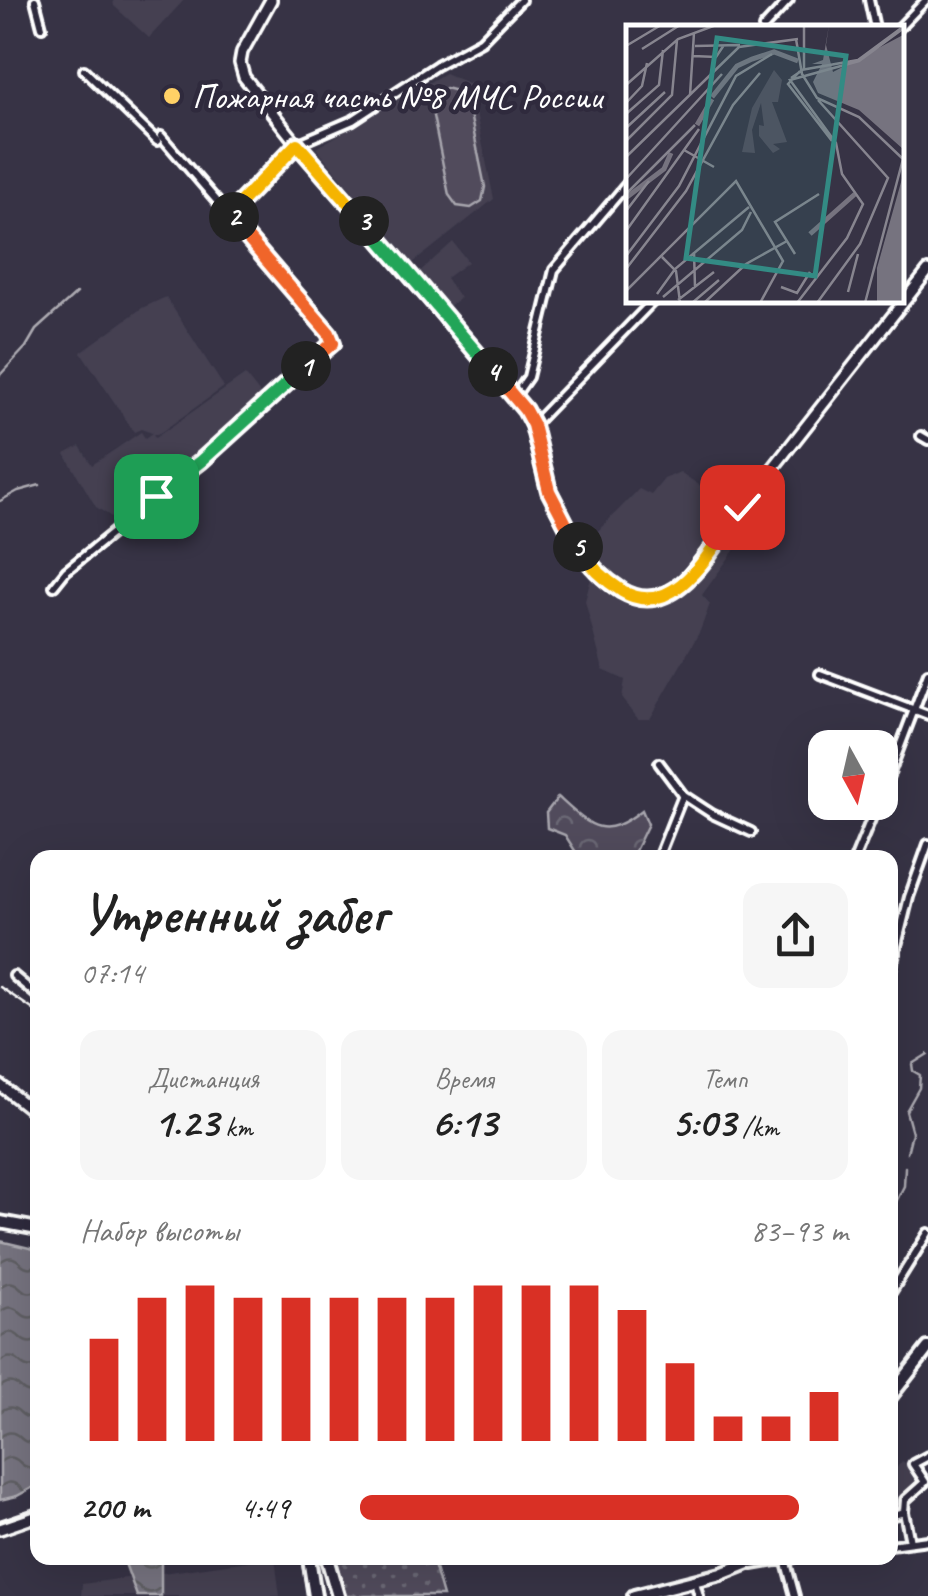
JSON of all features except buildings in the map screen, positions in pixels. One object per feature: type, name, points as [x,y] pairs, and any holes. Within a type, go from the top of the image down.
[{"type":"main road","points":[[271,0],[240,63],[244,77],[514,397],[533,425],[549,491],[591,567],[608,582],[641,600],[664,597],[696,568],[928,271]]},
{"type":"main road","points":[[0,1085],[30,1109]]},
{"type":"main road","points":[[0,1222],[30,1228]]},
{"type":"main road","points":[[898,1387],[928,1348]]},
{"type":"main road","points":[[0,1529],[30,1519]]},
{"type":"main road","points":[[309,1565],[314,1596]]},
{"type":"main road","points":[[329,1565],[338,1596]]},
{"type":"main road","points":[[634,1596],[745,1565]]},
{"type":"street","points":[[35,0],[42,27]]},
{"type":"street","points":[[233,221],[237,206],[297,144],[353,120],[436,65],[481,41],[521,0]]},
{"type":"street","points":[[774,0],[782,7]]},
{"type":"street","points":[[767,25],[789,0]]},
{"type":"street","points":[[868,0],[874,25]]},
{"type":"street","points":[[902,25],[926,0]]},
{"type":"street","points":[[54,586],[66,571],[201,461],[333,343],[329,333],[159,139],[84,70]]},
{"type":"street","points":[[514,397],[528,378],[554,270],[626,186]]},
{"type":"street","points":[[533,425],[652,302]]},
{"type":"street","points":[[898,752],[928,673]]},
{"type":"street","points":[[820,674],[928,714]]},
{"type":"street","points":[[659,763],[683,796],[751,832]]},
{"type":"street","points":[[661,850],[683,796]]},
{"type":"street","points":[[858,850],[871,820]]},
{"type":"street","points":[[898,942],[928,844]]},
{"type":"street","points":[[14,976],[30,989]]},
{"type":"street","points":[[898,1281],[928,1233]]},
{"type":"street","points":[[910,1542],[905,1500],[925,1482],[914,1464],[928,1456]]},
{"type":"street","points":[[898,1514],[904,1512]]},
{"type":"street","points":[[898,1544],[928,1540]]},
{"type":"street","points":[[741,1567],[752,1565]]},
{"type":"street","points":[[791,1565],[795,1596]]},
{"type":"street","points":[[694,1580],[699,1596]]},
{"type":"shaded area","points":[[113,0],[184,0],[149,38],[114,6]]},
{"type":"shaded area","points":[[445,73],[470,84],[494,199],[413,263],[316,148]]},
{"type":"shaded area","points":[[453,242],[468,262],[446,278],[460,298],[448,307],[416,275]]},
{"type":"shaded area","points":[[166,297],[224,387],[157,435],[153,434],[155,438],[245,375],[264,399],[119,522],[96,507],[65,454],[80,446],[92,465],[141,432],[145,438],[152,433],[141,429],[134,432],[81,352],[142,308]]},
{"type":"shaded area","points":[[680,472],[731,507],[737,501],[759,516],[702,595],[710,604],[700,631],[650,719],[638,719],[622,698],[625,680],[603,670],[585,601],[591,578],[583,546],[639,489],[651,495],[664,479]]},
{"type":"shaded area","points":[[902,1461],[913,1467],[923,1481],[899,1510],[898,1510],[898,1466]]},
{"type":"shaded area","points":[[223,1565],[276,1565],[280,1596],[81,1596],[82,1584]]},
{"type":"green space","points":[[445,88],[461,92],[468,104],[485,187],[482,201],[471,208],[457,206],[449,195],[432,111],[434,98]]},
{"type":"green space","points":[[558,797],[598,826],[617,825],[642,810],[648,824],[635,850],[575,850],[565,835],[547,828],[546,813]]},
{"type":"green space","points":[[337,1565],[434,1565],[443,1596],[346,1596]]},
{"type":"water","points":[[0,1241],[30,1248],[30,1489],[0,1500]]},
{"type":"water","points":[[126,1565],[161,1565],[161,1596],[137,1596]]},
{"type":"waterway","points":[[0,375],[36,330],[77,293]]},
{"type":"waterway","points":[[0,501],[40,485]]},
{"type":"waterway","points":[[907,1153],[912,1133],[906,1111],[919,1088],[920,1075],[913,1071],[912,1064],[928,1054]]},
{"type":"waterway","points":[[898,1198],[904,1186],[905,1167]]},
{"type":"tram line","points":[[0,987],[30,1008]]},
{"type":"tram line","points":[[0,1520],[30,1510]]},
{"type":"tram line","points":[[302,1565],[308,1596]]},
{"type":"place","name":"Пожарная часть №8 МЧС России","points":[[172,96]]},
{"type":"route","points":[[156,496],[333,343],[329,333],[233,221],[237,206],[297,144],[525,410],[533,425],[549,491],[587,561],[608,582],[641,600],[664,597],[696,568],[742,507]]}]
